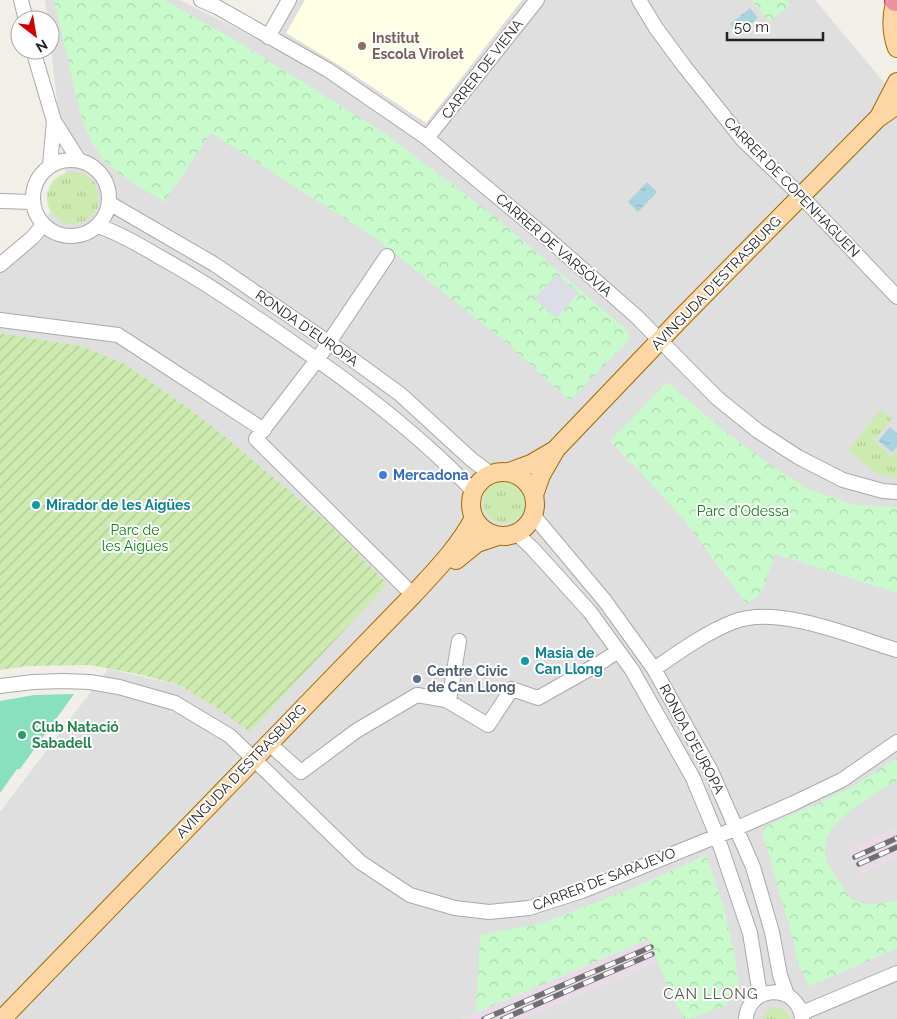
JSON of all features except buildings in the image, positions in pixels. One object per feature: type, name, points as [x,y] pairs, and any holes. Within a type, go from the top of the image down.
[{"type":"main road","points":[[895,0],[892,14],[893,36],[897,48]]},
{"type":"main road","name":"AVINGUDA D'ESTRASBURG","points":[[878,118],[897,82]]},
{"type":"main road","name":"AVINGUDA D'ESTRASBURG","points":[[534,495],[541,476],[556,450],[660,340],[878,118],[897,105]]},
{"type":"main road","name":"AVINGUDA D'ESTRASBURG","points":[[509,472],[531,464],[556,450]]},
{"type":"main road","points":[[509,472],[525,480],[532,489],[535,508],[525,528],[506,536],[498,536],[483,530],[474,518],[470,501],[473,491],[480,481],[491,474],[509,472]]},
{"type":"main road","name":"AVINGUDA D'ESTRASBURG","points":[[2,1019],[256,761],[413,595],[453,551],[464,537],[474,518]]},
{"type":"main road","name":"AVINGUDA D'ESTRASBURG","points":[[13,1019],[232,791],[256,761],[274,748],[463,553],[477,542],[498,536]]},
{"type":"street","name":"CARRER DE VARSÒVIA","points":[[201,0],[217,7],[328,70],[427,138],[546,237],[637,317],[716,398],[758,431],[798,457],[843,480],[883,491],[897,492]]},
{"type":"street","points":[[268,36],[290,0]]},
{"type":"street","name":"CARRER DE VIENA","points":[[427,138],[537,0]]},
{"type":"street","name":"CARRER DE COPENHAGUEN","points":[[639,0],[656,28],[684,66],[743,140],[801,196],[897,297]]},
{"type":"street","points":[[36,60],[54,121],[78,159]]},
{"type":"street","points":[[50,165],[54,121]]},
{"type":"street","points":[[78,159],[89,163],[98,170],[105,180],[109,191],[109,203],[105,215],[98,226],[88,232],[70,236],[53,232],[43,225],[36,215],[32,202],[32,191],[42,172],[50,165],[59,161],[78,159]]},
{"type":"street","points":[[0,201],[32,202]]},
{"type":"street","name":"RONDA D'EUROPA","points":[[109,203],[214,264],[329,343],[400,394],[472,460],[491,474]]},
{"type":"street","points":[[0,265],[33,237],[43,225]]},
{"type":"street","name":"RONDA D'EUROPA","points":[[98,226],[120,234],[202,281],[318,360],[435,454],[473,491]]},
{"type":"street","points":[[387,256],[318,360],[256,440],[413,595]]},
{"type":"street","points":[[0,320],[118,335],[264,430]]},
{"type":"street","name":"RONDA D'EUROPA","points":[[533,515],[605,601],[654,669],[711,771],[753,867],[772,932],[780,976],[787,995],[794,1000],[802,1016]]},
{"type":"street","name":"RONDA D'EUROPA","points":[[516,533],[590,612],[637,677],[693,778],[717,836],[750,933],[760,995]]},
{"type":"street","points":[[654,669],[708,634],[734,621],[760,615],[776,616],[813,624],[897,650]]},
{"type":"street","points":[[449,701],[459,641]]},
{"type":"street","points":[[274,748],[301,772],[356,731],[418,695],[449,701],[488,724],[512,689],[538,698],[618,651]]},
{"type":"street","name":"CARRER DE SARAJEVO","points":[[0,686],[40,682],[90,682],[118,686],[175,703],[222,731],[256,761],[360,862],[410,895],[455,908],[489,912],[529,908],[582,891],[737,828],[794,804],[842,780],[897,742]]},
{"type":"street","points":[[802,1016],[897,973]]},
{"type":"street","points":[[746,1019],[748,1008],[760,995],[778,992],[787,995]]},
{"type":"shaded area","points":[[45,0],[180,0],[270,45],[297,0],[815,0],[897,98],[897,828],[850,849],[861,873],[897,857],[897,1019],[522,1019],[656,962],[648,940],[462,1019],[0,1019],[0,812],[108,669],[179,685],[211,704],[329,524],[194,412],[125,364],[81,346],[0,333],[0,261],[68,196],[52,60],[60,60],[60,10],[46,10]]},
{"type":"shaded area","points":[[305,0],[522,0],[426,123],[339,65],[286,33]]},
{"type":"shaded area","points":[[557,274],[579,293],[556,318],[534,299]]},
{"type":"shaded area","points":[[897,828],[897,857],[860,873],[850,848]]},
{"type":"shaded area","points":[[648,940],[656,962],[522,1019],[462,1019]]},
{"type":"green space","points":[[54,0],[165,0],[247,47],[383,132],[492,214],[622,326],[628,333],[629,340],[570,401],[508,344],[374,237],[211,133],[164,202],[121,175],[104,161],[92,142],[82,120],[60,26],[60,10],[56,10]]},
{"type":"green space","points":[[752,0],[786,0],[790,5],[769,22]]},
{"type":"green space","points":[[68,172],[78,172],[92,179],[99,193],[99,203],[92,217],[78,224],[68,224],[58,220],[51,213],[47,203],[47,193],[51,183],[58,176]]},
{"type":"green space","name":"Parc de les Aigües","points":[[0,333],[81,346],[125,364],[194,412],[229,440],[329,524],[387,584],[250,732],[211,704],[179,685],[142,675],[90,665],[28,666],[0,670]]},
{"type":"green space","name":"Parc d'Odessa","points":[[667,382],[723,430],[769,464],[808,489],[855,505],[897,507],[897,593],[775,554],[761,594],[746,604],[686,522],[610,441]]},
{"type":"green space","points":[[880,410],[892,418],[874,441],[892,457],[897,451],[897,478],[878,474],[848,451]]},
{"type":"green space","points":[[504,481],[519,487],[525,502],[519,517],[504,523],[489,517],[483,502],[489,487]]},
{"type":"green space","name":"Club Natació Sabadell","points":[[74,694],[20,769],[17,769],[0,793],[0,701],[34,695]]},
{"type":"green space","points":[[897,758],[897,780],[845,815],[828,835],[825,851],[831,868],[852,900],[868,905],[897,900],[897,949],[809,986],[798,964],[793,939],[763,836],[765,827],[851,788]]},
{"type":"green space","points":[[706,855],[724,908],[734,952],[739,986],[725,1006],[684,1019],[667,985],[649,939],[476,1013],[480,935],[542,923],[628,890]]},
{"type":"green space","points":[[776,1007],[786,1011],[791,1019],[762,1019],[767,1011]]},
{"type":"water","points":[[750,8],[758,18],[738,34],[730,24]]},
{"type":"water","points":[[647,182],[657,192],[638,212],[628,202]]},
{"type":"water","points":[[890,427],[897,433],[897,447],[892,452],[878,441]]},
{"type":"railway","points":[[855,857],[897,838]]},
{"type":"railway","points":[[859,864],[897,847]]},
{"type":"railway","points":[[484,1019],[651,947]]},
{"type":"railway","points":[[503,1019],[652,954]]},
{"type":"place","name":"Institut Escola Virolet","points":[[362,46]]},
{"type":"place","name":"Mercadona","points":[[383,475]]},
{"type":"place","name":"Mirador de les Aigües","points":[[36,505]]},
{"type":"place","name":"Masia de Can Llong","points":[[525,661]]},
{"type":"place","name":"Centre Civic de Can Llong","points":[[417,679]]},
{"type":"place","name":"Club Natació Sabadell","points":[[22,735]]},
{"type":"district","name":"CAN LLONG","points":[[711,994]]}]
